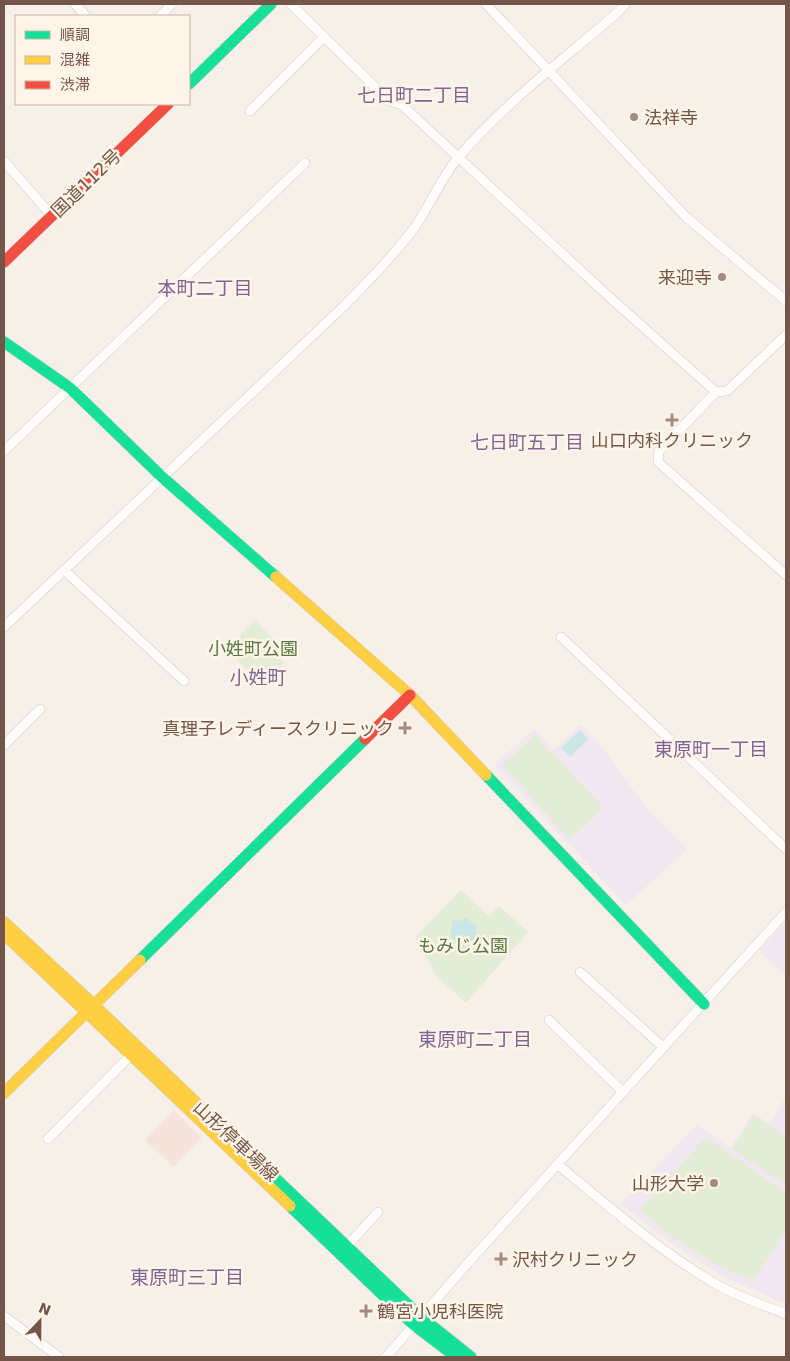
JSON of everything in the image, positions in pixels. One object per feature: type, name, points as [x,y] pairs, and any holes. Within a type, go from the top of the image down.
[{"type":"main road","points":[[190,83],[271,4]]},
{"type":"main road","name":"国道112号","points":[[4,262],[166,105]]},
{"type":"main road","points":[[4,342],[70,388],[162,476],[410,695],[704,1004]]},
{"type":"main road","points":[[4,1093],[410,695]]},
{"type":"main road","name":"山形停車場線","points":[[4,922],[90,1009],[131,1055],[456,1357]]},
{"type":"main road","name":"山形停車場線","points":[[4,934],[90,1009],[347,1246],[417,1321],[471,1357]]},
{"type":"street","points":[[75,4],[85,15]]},
{"type":"street","points":[[161,15],[172,4]]},
{"type":"street","points":[[291,4],[388,100],[402,105],[606,294],[716,392]]},
{"type":"street","points":[[486,4],[686,217],[786,301]]},
{"type":"street","points":[[4,627],[344,306],[383,266],[415,226],[445,174],[458,158],[487,127],[617,13],[624,4]]},
{"type":"street","points":[[250,111],[324,37]]},
{"type":"street","points":[[4,161],[52,216]]},
{"type":"street","points":[[4,451],[305,163]]},
{"type":"street","points":[[786,335],[727,391],[716,392],[659,451],[658,462],[786,575]]},
{"type":"street","points":[[64,570],[184,682]]},
{"type":"street","points":[[561,637],[786,849]]},
{"type":"street","points":[[4,745],[40,709]]},
{"type":"street","points":[[386,1357],[786,912]]},
{"type":"street","points":[[580,972],[663,1047]]},
{"type":"street","points":[[549,1020],[623,1092]]},
{"type":"street","points":[[48,1139],[131,1055]]},
{"type":"street","points":[[558,1165],[626,1221],[709,1280],[786,1314]]},
{"type":"street","points":[[347,1246],[378,1212]]},
{"type":"street","points":[[4,1316],[60,1357]]},
{"type":"shaded area","points":[[581,724],[609,756],[644,805],[687,849],[626,905],[494,765],[534,729],[554,750]]},
{"type":"shaded area","points":[[786,922],[786,976],[759,951]]},
{"type":"shaded area","name":"山形大学","points":[[786,1096],[786,1304],[720,1275],[668,1241],[621,1204],[697,1125],[731,1148],[753,1113],[770,1124]]},
{"type":"shaded area","points":[[174,1110],[202,1138],[173,1167],[145,1140]]},
{"type":"green space","name":"小姓町公園","points":[[255,620],[279,645],[272,651],[284,663],[262,685],[226,649]]},
{"type":"green space","points":[[535,735],[604,808],[570,839],[502,766]]},
{"type":"green space","name":"もみじ公園","points":[[461,890],[489,916],[499,906],[528,932],[466,1003],[437,977],[415,937]]},
{"type":"green space","points":[[754,1115],[786,1137],[786,1185],[731,1149]]},
{"type":"green space","name":"山形大学","points":[[706,1137],[786,1193],[786,1230],[753,1281],[719,1266],[669,1235],[639,1210]]},
{"type":"water","points":[[580,730],[588,739],[570,757],[561,748]]},
{"type":"water","points":[[466,917],[477,926],[476,935],[480,940],[471,949],[461,946],[450,933],[453,920],[462,921]]},
{"type":"traffic: fast","points":[[190,83],[271,4]]},
{"type":"traffic: fast","points":[[4,342],[70,388],[162,477],[276,577]]},
{"type":"traffic: fast","points":[[140,960],[365,739]]},
{"type":"traffic: fast","points":[[486,775],[704,1004]]},
{"type":"traffic: fast","points":[[250,1154],[421,1317],[471,1357]]},
{"type":"traffic: fast","points":[[290,1206],[414,1325],[456,1357]]},
{"type":"traffic: slow","points":[[276,577],[410,695],[486,775]]},
{"type":"traffic: slow","points":[[4,922],[250,1154]]},
{"type":"traffic: slow","points":[[4,934],[290,1206]]},
{"type":"traffic: slow","points":[[4,1093],[140,960]]},
{"type":"traffic: jam","points":[[4,262],[167,105]]},
{"type":"traffic: jam","points":[[365,739],[410,695]]},
{"type":"place","name":"法祥寺","points":[[634,117]]},
{"type":"place","name":"来迎寺","points":[[722,277]]},
{"type":"place","name":"山口内科クリニック","points":[[672,420]]},
{"type":"place","name":"真理子レディースクリニック","points":[[405,728]]},
{"type":"place","name":"山形大学","points":[[714,1183]]},
{"type":"place","name":"沢村クリニック","points":[[501,1259]]},
{"type":"place","name":"鶴宮小児科医院","points":[[366,1311]]},
{"type":"district","name":"七日町二丁目","points":[[414,95]]},
{"type":"district","name":"本町二丁目","points":[[205,288]]},
{"type":"district","name":"七日町五丁目","points":[[527,442]]},
{"type":"district","name":"小姓町","points":[[258,677]]},
{"type":"district","name":"東原町一丁目","points":[[711,749]]},
{"type":"district","name":"東原町二丁目","points":[[475,1039]]},
{"type":"district","name":"東原町三丁目","points":[[187,1277]]}]
